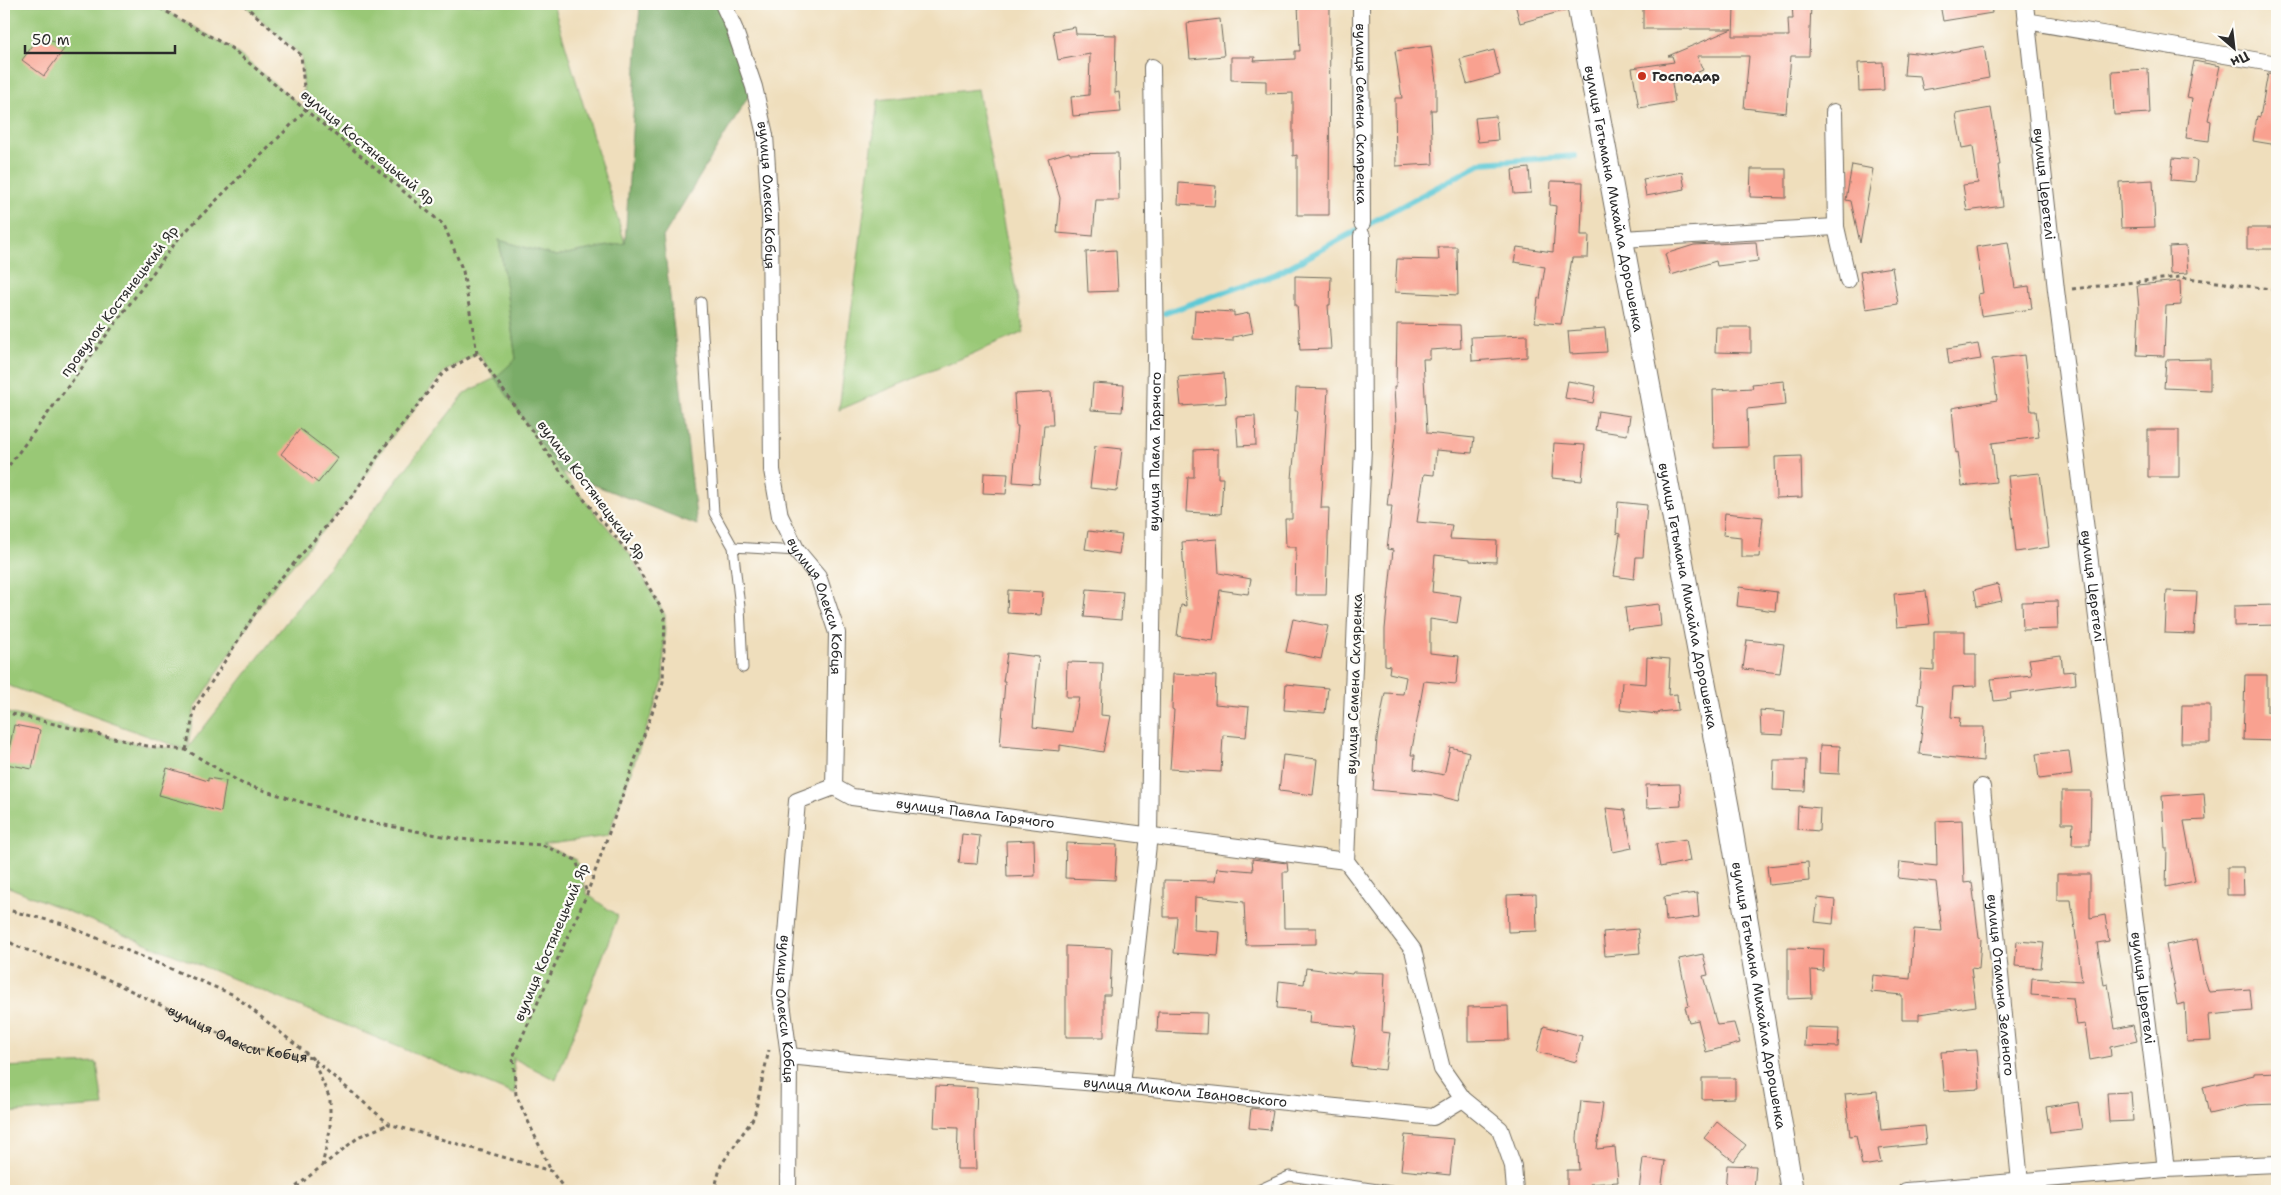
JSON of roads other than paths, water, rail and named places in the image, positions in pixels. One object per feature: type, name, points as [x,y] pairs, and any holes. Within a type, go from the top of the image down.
[{"type":"street","name":"вулиця Олекси Кобця","points":[[723,4],[734,28],[754,87],[765,135],[770,215],[772,470],[780,516],[797,551],[818,576],[837,632],[834,787],[797,801],[781,995],[789,1056],[788,1191]]},
{"type":"street","name":"вулиця Семена Скляренка","points":[[1346,861],[1364,447],[1361,4]]},
{"type":"street","name":"вулиця Гетьмана Михайла Дорошенка","points":[[1578,4],[1728,809],[1792,1191]]},
{"type":"street","name":"вулиця Церетелі","points":[[2025,4],[2056,290],[2166,1169]]},
{"type":"street","points":[[2026,21],[2277,64]]},
{"type":"street","name":"вулиця Павла Гарячого","points":[[1122,1085],[1149,835],[1156,356],[1152,67]]},
{"type":"street","points":[[1834,112],[1836,227],[1848,280]]},
{"type":"street","points":[[1622,240],[1836,227]]},
{"type":"street","name":"вулиця Павла Гарячого","points":[[834,787],[852,797],[1346,861]]},
{"type":"street","name":"вулиця Отамана Зеленого","points":[[1982,787],[2020,1182]]},
{"type":"street","points":[[1346,861],[1413,950],[1442,1069],[1464,1098],[1500,1129],[1513,1166],[1515,1191]]},
{"type":"street","name":"вулиця Миколи Івановського","points":[[789,1056],[898,1067],[1122,1085],[1433,1117],[1464,1098]]},
{"type":"street","points":[[1906,1191],[2166,1169],[2277,1164]]},
{"type":"lane","points":[[701,302],[714,512],[733,547],[740,607],[742,668]]},
{"type":"lane","points":[[733,547],[797,551]]},
{"type":"lane","points":[[1256,1191],[1289,1176],[1390,1191]]},
{"type":"waterway","points":[[1165,313],[1276,274],[1482,163],[1575,156]]},
{"type":"place","name":"Господар","points":[[1642,76]]}]
